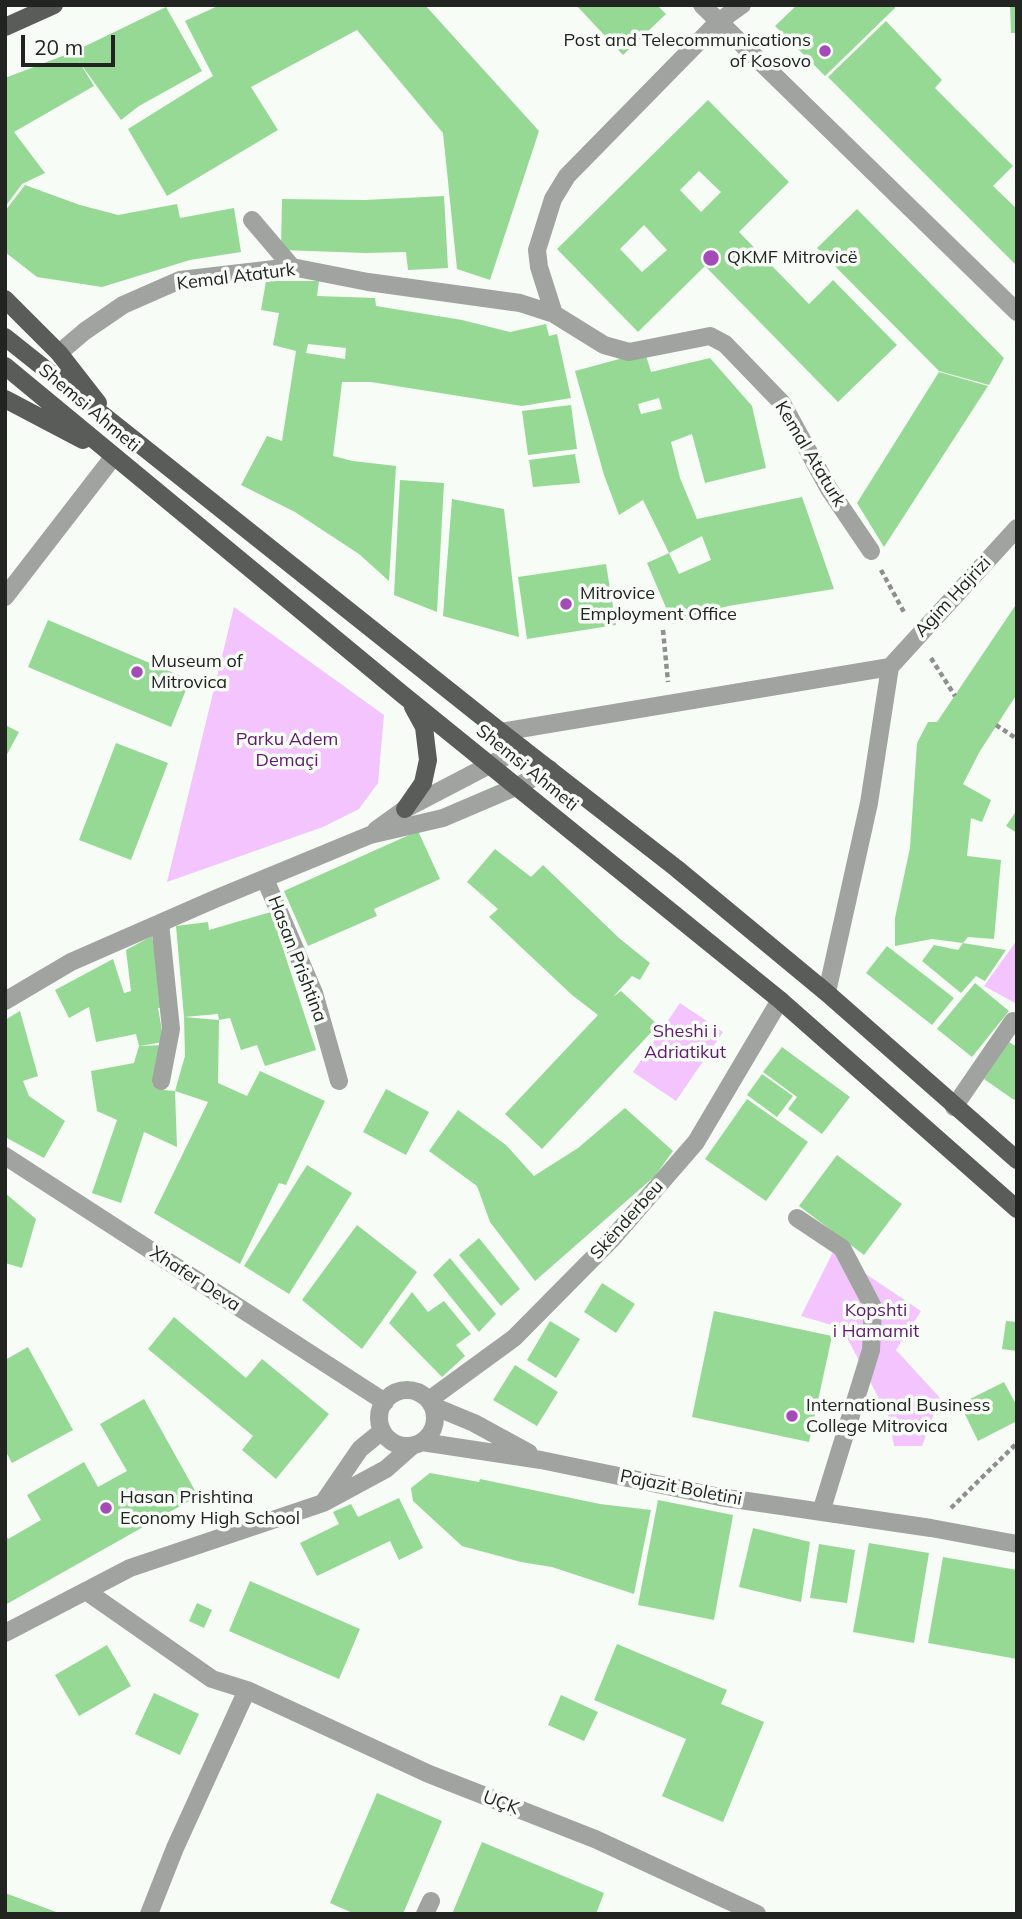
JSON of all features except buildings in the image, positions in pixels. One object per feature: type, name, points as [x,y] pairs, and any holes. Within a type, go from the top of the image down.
[{"type":"main road","points":[[5,27],[54,5]]},
{"type":"main road","points":[[5,299],[59,353],[117,428]]},
{"type":"main road","name":"Shemsi Ahmeti","points":[[5,337],[501,732],[676,867],[827,992],[1017,1160]]},
{"type":"main road","name":"Shemsi Ahmeti","points":[[5,366],[401,694],[780,1000],[1017,1209]]},
{"type":"main road","points":[[5,400],[114,456]]},
{"type":"main road","points":[[401,694],[413,707],[424,727],[428,760],[424,783],[405,809]]},
{"type":"street","points":[[5,19],[47,5]]},
{"type":"street","points":[[702,5],[1017,312]]},
{"type":"street","points":[[554,314],[539,267],[537,250],[553,199],[567,176],[718,22],[742,5]]},
{"type":"street","points":[[252,220],[292,267]]},
{"type":"street","name":"Kemal Ataturk","points":[[59,353],[123,305],[180,280],[292,267],[368,282],[520,303],[554,314],[604,345],[629,352],[710,336],[725,344],[782,403],[830,489],[871,551]]},
{"type":"street","points":[[5,597],[114,456]]},
{"type":"street","name":"Agim Hajrizi","points":[[890,667],[1017,528]]},
{"type":"street","points":[[501,732],[890,667],[869,803],[827,992]]},
{"type":"street","name":"Hasan Prishtina","points":[[370,835],[405,809],[522,748]]},
{"type":"street","name":"Hasan Prishtina","points":[[5,1001],[71,962],[160,923],[370,835],[443,818],[518,786],[550,769]]},
{"type":"street","name":"Hasan Prishtina","points":[[265,879],[314,993],[339,1081]]},
{"type":"street","points":[[160,923],[171,1029],[160,1081]]},
{"type":"street","name":"Skënderbeu","points":[[431,1403],[514,1338],[611,1240],[696,1142],[780,1000]]},
{"type":"street","points":[[954,1107],[1013,1021]]},
{"type":"street","name":"Xhafer Deva","points":[[5,1156],[385,1402]]},
{"type":"street","points":[[797,1218],[842,1248],[873,1307],[871,1350],[821,1512]]},
{"type":"street","points":[[5,1633],[130,1568],[323,1503],[386,1469],[430,1435],[434,1425],[431,1403],[414,1391],[403,1391],[385,1402],[380,1412],[382,1431],[388,1439],[401,1446],[417,1444]]},
{"type":"street","name":"Pajazit Boletini","points":[[431,1403],[541,1460]]},
{"type":"street","points":[[323,1503],[360,1449],[382,1431]]},
{"type":"street","name":"Pajazit Boletini","points":[[417,1444],[541,1460],[720,1497],[930,1528],[1017,1544]]},
{"type":"street","name":"UÇK","points":[[86,1591],[212,1679],[247,1690],[429,1774],[595,1839],[757,1914]]},
{"type":"street","points":[[149,1914],[175,1848],[247,1690]]},
{"type":"path","points":[[663,630],[670,703]]},
{"type":"path","points":[[996,725],[1017,739]]},
{"type":"path","points":[[930,1528],[1017,1443]]},
{"type":"green space","name":"Parku Adem Demaçi","points":[[234,607],[384,715],[378,783],[359,809],[323,827],[167,882]]},
{"type":"green space","points":[[1017,940],[1017,1004],[984,986]]},
{"type":"green space","name":"Sheshi i Adriatikut","points":[[680,1003],[723,1032],[676,1101],[633,1072]]},
{"type":"green space","name":"Kopshti i Hamamit","points":[[833,1252],[921,1311],[896,1350],[940,1398],[922,1446],[894,1446],[889,1418],[842,1328],[801,1316]]},
{"type":"place","name":"Post and Telecommunications of Kosovo","points":[[825,51]]},
{"type":"place","name":"QKMF Mitrovicë","points":[[711,258]]},
{"type":"place","name":"Mitrovice Employment Office","points":[[566,604]]},
{"type":"place","name":"Museum of Mitrovica","points":[[137,672]]},
{"type":"place","name":"International Business College Mitrovica","points":[[792,1416]]},
{"type":"place","name":"Hasan Prishtina Economy High School","points":[[106,1508]]}]
